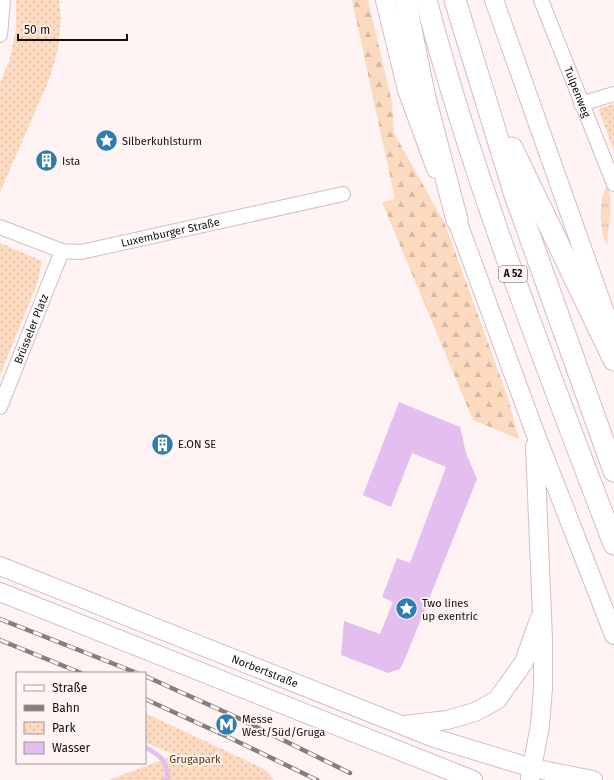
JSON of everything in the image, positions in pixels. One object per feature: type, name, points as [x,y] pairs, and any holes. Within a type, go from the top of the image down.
[{"type":"highway","points":[[405,0],[425,98],[457,220]]},
{"type":"highway","name":"A 52","points":[[426,0],[452,93],[496,225],[532,326],[614,544]]},
{"type":"highway","name":"A 52","points":[[455,0],[466,41],[515,195],[614,471]]},
{"type":"highway","points":[[466,41],[491,92],[522,171],[614,360]]},
{"type":"main road","points":[[384,0],[398,56],[415,113],[457,220],[534,430],[614,634]]},
{"type":"main road","points":[[494,0],[614,338]]},
{"type":"main road","points":[[531,774],[540,725],[543,688],[542,611],[534,430]]},
{"type":"main road","name":"Norbertstraße","points":[[0,566],[402,725],[531,774],[593,780]]},
{"type":"main road","points":[[0,592],[473,780]]},
{"type":"main road","points":[[402,725],[448,720],[475,712],[497,700],[524,662],[542,611]]},
{"type":"street","points":[[0,35],[2,0]]},
{"type":"street","name":"Tulpenweg","points":[[541,0],[614,184]]},
{"type":"street","points":[[581,104],[614,94]]},
{"type":"street","name":"Luxemburger Straße","points":[[0,227],[62,251],[82,252],[343,194]]},
{"type":"street","name":"Brüsseler Platz","points":[[0,407],[62,251]]},
{"type":"green space","points":[[16,0],[59,0],[61,20],[58,49],[49,80],[0,192],[0,83],[10,59],[16,29]]},
{"type":"green space","points":[[352,0],[368,0],[392,102],[394,133],[445,224],[508,398],[519,439],[473,420],[382,202],[395,199]]},
{"type":"green space","points":[[614,104],[614,151],[599,111],[600,108]]},
{"type":"green space","points":[[608,185],[611,206],[607,245],[602,232],[601,205],[602,197]]},
{"type":"green space","points":[[0,243],[42,261],[37,284],[0,375]]},
{"type":"green space","name":"Grugapark","points":[[146,713],[260,767],[268,772],[274,780],[109,780],[175,755],[146,742]]},
{"type":"water","points":[[399,402],[460,427],[466,453],[477,479],[405,659],[400,669],[388,673],[341,655],[344,621],[380,634],[393,602],[382,597],[397,558],[410,563],[446,467],[412,453],[391,507],[363,495]]},
{"type":"waterway","points":[[146,748],[159,756],[164,762],[168,778],[163,780]]},
{"type":"railway","points":[[0,619],[134,672]]},
{"type":"railway","points":[[0,640],[79,672]]},
{"type":"railway","points":[[146,676],[236,717],[350,773]]},
{"type":"railway","points":[[146,699],[317,780]]},
{"type":"place","name":"Silberkuhlsturm","points":[[106,141]]},
{"type":"place","name":"Ista","points":[[47,161]]},
{"type":"place","name":"E.ON SE","points":[[162,444]]},
{"type":"place","name":"Two lines up exentric","points":[[406,609]]},
{"type":"place","name":"Messe West/Süd/Gruga","points":[[227,725]]}]
